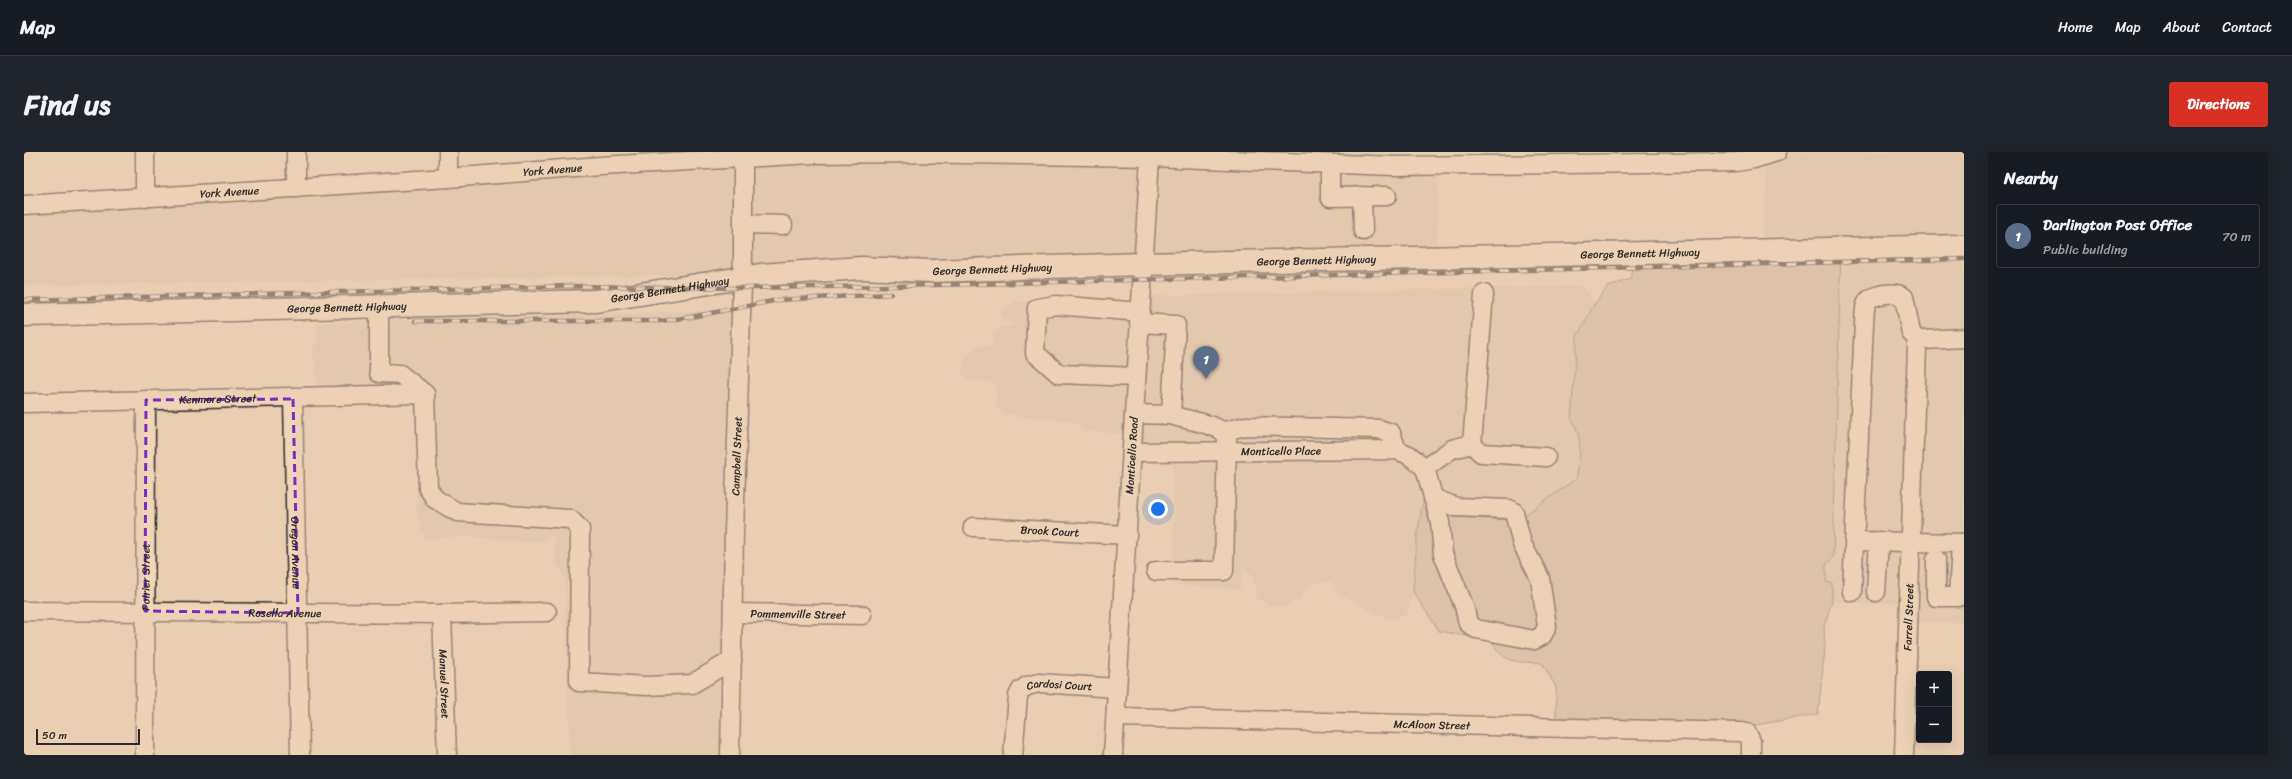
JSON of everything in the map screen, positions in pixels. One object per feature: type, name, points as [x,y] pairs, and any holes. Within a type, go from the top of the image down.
[{"type":"main road","name":"George Bennett Highway","points":[[24,315],[596,301],[742,278],[783,273],[846,269],[932,271],[1143,264],[1964,246]]},
{"type":"street","points":[[145,152],[145,198]]},
{"type":"street","points":[[296,152],[296,188]]},
{"type":"street","points":[[448,152],[448,178]]},
{"type":"street","name":"York Avenue","points":[[24,205],[448,178],[600,159],[743,158],[812,153],[1133,154],[1150,157],[1330,165],[1394,159],[1612,158],[1736,162],[1770,153]]},
{"type":"street","name":"Monticello Road","points":[[1114,755],[1139,317],[1150,157]]},
{"type":"street","name":"Campbell Street","points":[[730,755],[734,613],[734,533],[742,278],[743,158]]},
{"type":"street","points":[[1330,165],[1330,197],[1387,196]]},
{"type":"street","points":[[1362,196],[1363,231]]},
{"type":"street","points":[[743,224],[783,225]]},
{"type":"street","points":[[1852,592],[1865,312],[1868,300],[1873,296],[1893,293],[1904,297],[1911,333],[1919,342],[1964,338]]},
{"type":"street","points":[[1484,294],[1472,444],[1480,454],[1546,457]]},
{"type":"street","points":[[1136,377],[1059,374],[1035,353],[1037,308],[1056,305],[1139,317],[1176,325],[1170,415]]},
{"type":"street","points":[[379,306],[379,373],[400,374],[418,395],[428,488],[435,499],[457,512],[570,519],[580,529],[579,682],[646,686],[692,684],[732,660]]},
{"type":"street","name":"Farrell Street","points":[[1904,755],[1911,503],[1917,345],[1919,342]]},
{"type":"street","name":"Kenmore Street","points":[[24,403],[293,399],[418,395]]},
{"type":"street","name":"Oregon Avenue","points":[[293,399],[300,755]]},
{"type":"street","name":"Poirier Street","points":[[145,755],[146,400]]},
{"type":"street","points":[[1134,414],[1170,415],[1224,431],[1246,426],[1379,429],[1391,433],[1397,450]]},
{"type":"street","points":[[1156,571],[1224,571],[1227,436],[1224,431]]},
{"type":"street","points":[[1433,498],[1456,507],[1509,509],[1514,512],[1522,544],[1540,578],[1547,627],[1542,636],[1534,640],[1476,629],[1468,624],[1464,606],[1443,554],[1440,522],[1433,498],[1425,468],[1452,449],[1472,444]]},
{"type":"street","name":"Monticello Place","points":[[1132,452],[1397,450],[1409,455],[1425,468]]},
{"type":"street","name":"Brook Court","points":[[973,527],[1127,535]]},
{"type":"street","points":[[1854,541],[1962,543],[1958,597],[1936,597],[1936,559]]},
{"type":"street","points":[[1876,592],[1878,541]]},
{"type":"street","name":"Rosella Avenue","points":[[24,611],[442,614],[547,612]]},
{"type":"street","name":"Pommenville Street","points":[[734,613],[862,615]]},
{"type":"street","name":"Manuel Street","points":[[442,614],[447,755]]},
{"type":"street","name":"Cardosi Court","points":[[1013,755],[1018,696],[1021,690],[1038,683],[1117,688]]},
{"type":"street","name":"McAloon Street","points":[[1116,717],[1747,733],[1751,741],[1751,755]]},
{"type":"highlighted area","points":[[293,399],[298,613],[145,611],[146,400]]},
{"type":"shaded area","points":[[721,152],[1394,152],[1393,164],[1438,168],[1437,257],[812,273],[24,285],[24,207]]},
{"type":"shaded area","points":[[1777,152],[1964,152],[1964,622],[1905,623],[1904,602],[1874,604],[1832,601],[1832,584],[1826,583],[1826,565],[1833,557],[1841,250],[1761,249],[1767,180],[1763,161]]},
{"type":"shaded area","points":[[1841,249],[1833,557],[1826,565],[1826,582],[1832,583],[1832,601],[1824,627],[1825,649],[1818,714],[1723,731],[1556,730],[1556,687],[1542,663],[1512,661],[1502,655],[1492,641],[1439,631],[1413,592],[1417,536],[1425,490],[1442,499],[1451,517],[1507,520],[1526,514],[1576,479],[1580,448],[1578,433],[1571,418],[1577,337],[1595,303],[1608,287],[1630,279],[1634,254]]},
{"type":"shaded area","points":[[1583,286],[1595,303],[1577,337],[1571,418],[1578,428],[1581,445],[1576,479],[1526,514],[1507,520],[1451,517],[1442,499],[1425,490],[1417,536],[1414,587],[1407,614],[1391,620],[1338,594],[1333,581],[1310,583],[1299,600],[1282,607],[1269,605],[1256,598],[1253,576],[1243,567],[1240,589],[1174,585],[1173,457],[1130,455],[1128,434],[1084,431],[1072,420],[1025,417],[1003,413],[996,409],[996,391],[998,388],[993,382],[968,380],[962,375],[964,360],[976,347],[994,345],[993,334],[999,327],[1012,326],[1013,323],[1003,319],[1002,311],[1014,302],[1111,298],[1134,305],[1139,296]]},
{"type":"shaded area","points":[[738,310],[726,755],[570,755],[565,578],[563,572],[557,565],[554,539],[550,536],[545,540],[525,542],[465,536],[425,539],[418,519],[416,499],[420,484],[417,468],[420,447],[416,440],[413,396],[317,396],[316,361],[312,353],[318,336],[317,323]]},
{"type":"railway","points":[[24,300],[570,286],[741,288],[896,286],[1964,259]]},
{"type":"railway","points":[[415,321],[661,321],[691,317],[778,300],[891,294]]},
{"type":"place","name":"Darlington Post Office","points":[[1206,379]]}]
